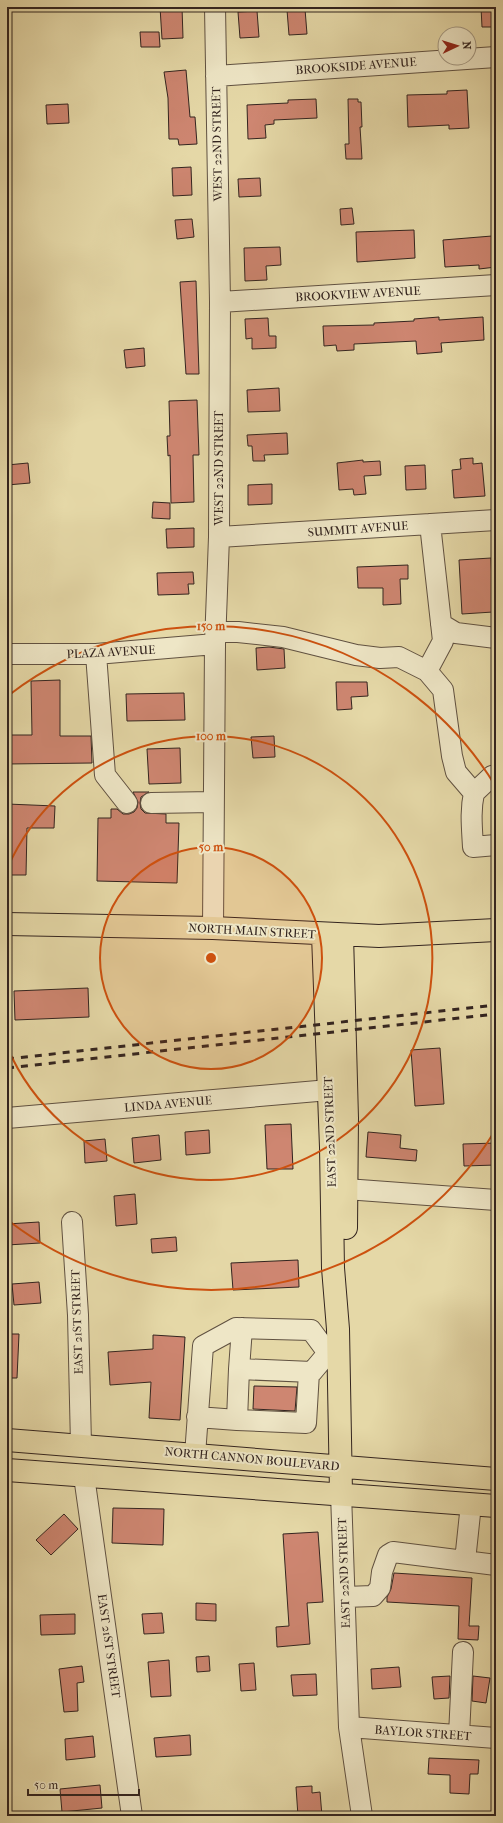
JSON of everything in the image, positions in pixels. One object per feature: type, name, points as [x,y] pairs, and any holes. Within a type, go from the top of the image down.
[{"type":"main road","name":"NORTH MAIN STREET","points":[[7,924],[213,928],[332,935],[403,935],[496,930]]},
{"type":"main road","name":"EAST 22ND STREET","points":[[332,935],[329,1090],[340,1188]]},
{"type":"main road","name":"EAST 22ND STREET","points":[[332,935],[340,1188],[333,1268],[338,1329],[333,1353],[341,1466],[341,1493]]},
{"type":"main road","name":"NORTH CANNON BOULEVARD","points":[[7,1440],[496,1478]]},
{"type":"main road","points":[[7,1470],[341,1493],[496,1506]]},
{"type":"street","name":"WEST 22ND STREET","points":[[213,928],[215,638],[219,537],[220,302],[214,7]]},
{"type":"street","name":"BROOKSIDE AVENUE","points":[[216,76],[496,57]]},
{"type":"street","name":"BROOKVIEW AVENUE","points":[[220,302],[496,285]]},
{"type":"street","name":"SUMMIT AVENUE","points":[[219,537],[496,520]]},
{"type":"street","points":[[430,524],[443,641],[427,671],[443,690],[452,756],[456,772],[474,793]]},
{"type":"street","points":[[441,624],[456,633],[496,638]]},
{"type":"street","name":"PLAZA AVENUE","points":[[7,654],[96,654],[215,638],[238,632],[282,636],[356,655],[380,658],[399,657],[427,671]]},
{"type":"street","points":[[96,654],[105,776],[127,802]]},
{"type":"street","points":[[496,775],[492,776],[474,793],[471,820],[473,847],[496,845]]},
{"type":"street","points":[[151,804],[214,802]]},
{"type":"street","name":"LINDA AVENUE","points":[[7,1118],[329,1090]]},
{"type":"street","points":[[340,1188],[496,1200]]},
{"type":"street","name":"EAST 21ST STREET","points":[[72,1222],[78,1315],[81,1445]]},
{"type":"street","points":[[194,1455],[203,1346],[236,1328],[311,1330],[333,1353],[312,1372],[239,1369]]},
{"type":"street","points":[[237,1420],[242,1328]]},
{"type":"street","points":[[197,1417],[306,1423],[309,1372]]},
{"type":"street","name":"EAST 21ST STREET","points":[[84,1476],[132,1816]]},
{"type":"street","name":"EAST 22ND STREET","points":[[341,1493],[349,1727],[362,1816]]},
{"type":"street","points":[[465,1561],[471,1504]]},
{"type":"street","points":[[345,1597],[373,1596],[380,1588],[382,1572],[388,1555],[393,1552],[496,1565]]},
{"type":"street","points":[[459,1735],[463,1652]]},
{"type":"street","name":"BAYLOR STREET","points":[[349,1727],[496,1738]]},
{"type":"building","points":[[160,7],[182,7],[183,38],[162,39]]},
{"type":"building","points":[[481,7],[494,7],[494,27],[482,27]]},
{"type":"building","points":[[305,9],[307,34],[289,35],[287,10]]},
{"type":"building","points":[[257,11],[259,37],[240,38],[238,12]]},
{"type":"building","points":[[140,32],[159,32],[160,47],[141,47]]},
{"type":"building","points":[[186,70],[190,117],[195,117],[197,144],[179,145],[178,139],[169,139],[168,98],[164,72]]},
{"type":"building","points":[[467,90],[469,128],[449,129],[449,125],[408,127],[407,95],[447,94],[447,91]]},
{"type":"building","points":[[316,99],[317,118],[274,120],[274,124],[265,125],[266,138],[248,139],[247,105],[288,103],[288,100]]},
{"type":"building","points":[[348,99],[358,99],[358,102],[361,102],[362,127],[360,127],[362,159],[346,159],[345,144],[349,144]]},
{"type":"building","points":[[68,104],[69,123],[47,124],[46,105]]},
{"type":"building","points":[[191,167],[192,195],[173,196],[172,168]]},
{"type":"building","points":[[260,178],[261,196],[239,197],[238,179]]},
{"type":"building","points":[[352,208],[354,224],[341,225],[340,209]]},
{"type":"building","points":[[192,219],[194,237],[177,239],[175,220]]},
{"type":"building","points":[[414,230],[415,258],[357,262],[356,232]]},
{"type":"building","points":[[492,236],[496,267],[479,269],[479,265],[445,267],[443,240]]},
{"type":"building","points":[[280,247],[281,265],[266,266],[267,280],[245,281],[244,248]]},
{"type":"building","points":[[196,281],[199,374],[186,374],[180,282]]},
{"type":"building","points":[[439,317],[439,320],[483,317],[484,340],[441,343],[442,352],[417,354],[416,341],[354,344],[354,350],[337,351],[336,345],[324,346],[323,326],[374,325],[374,323],[414,321],[414,319]]},
{"type":"building","points":[[268,318],[269,336],[276,336],[276,348],[252,349],[252,338],[246,339],[245,319]]},
{"type":"building","points":[[144,348],[145,366],[126,368],[124,350]]},
{"type":"building","points":[[279,388],[280,411],[248,412],[247,390]]},
{"type":"building","points":[[197,400],[199,455],[193,455],[194,502],[171,503],[170,455],[168,456],[167,436],[170,436],[169,401]]},
{"type":"building","points":[[287,433],[288,454],[264,455],[265,461],[253,461],[252,446],[248,446],[247,435]]},
{"type":"building","points":[[473,458],[473,464],[482,463],[485,496],[454,498],[452,470],[461,469],[460,459]]},
{"type":"building","points":[[363,460],[363,462],[380,461],[381,475],[364,476],[366,494],[354,495],[353,489],[339,490],[337,463]]},
{"type":"building","points":[[28,463],[30,483],[7,485],[7,465]]},
{"type":"building","points":[[425,465],[426,489],[406,490],[405,466]]},
{"type":"building","points":[[272,484],[272,504],[248,505],[248,485]]},
{"type":"building","points":[[153,502],[170,503],[170,519],[152,518]]},
{"type":"building","points":[[194,528],[194,547],[167,548],[166,529]]},
{"type":"building","points":[[491,558],[493,612],[462,614],[459,560]]},
{"type":"building","points":[[408,565],[408,579],[400,579],[401,604],[383,605],[383,588],[358,588],[357,567]]},
{"type":"building","points":[[193,572],[194,584],[188,584],[189,594],[158,595],[157,573]]},
{"type":"building","points":[[269,647],[284,649],[285,668],[257,670],[256,648]]},
{"type":"building","points":[[60,680],[60,736],[91,736],[92,763],[7,764],[7,735],[32,735],[31,681]]},
{"type":"building","points":[[336,682],[367,682],[368,696],[351,697],[352,709],[337,710]]},
{"type":"building","points":[[184,693],[185,720],[127,721],[126,694]]},
{"type":"building","points":[[274,736],[275,757],[253,758],[251,737]]},
{"type":"building","points":[[180,748],[181,783],[149,784],[147,749]]},
{"type":"building","points":[[133,792],[149,792],[141,797],[141,809],[145,813],[166,814],[166,823],[179,823],[177,883],[97,881],[98,818],[111,818],[111,809],[117,809],[123,814],[134,812],[137,808],[138,802]]},
{"type":"building","points":[[7,804],[55,806],[54,828],[27,828],[26,875],[7,875]]},
{"type":"building","points":[[88,988],[89,1017],[15,1020],[14,991]]},
{"type":"building","points":[[440,1048],[444,1104],[415,1106],[411,1050]]},
{"type":"building","points":[[291,1124],[293,1169],[267,1169],[265,1125]]},
{"type":"building","points":[[209,1130],[210,1153],[186,1155],[185,1132]]},
{"type":"building","points":[[368,1132],[401,1135],[400,1148],[417,1150],[416,1161],[366,1157]]},
{"type":"building","points":[[159,1135],[161,1160],[134,1163],[132,1138]]},
{"type":"building","points":[[105,1139],[107,1161],[85,1163],[84,1141]]},
{"type":"building","points":[[496,1143],[496,1165],[464,1166],[463,1144]]},
{"type":"building","points":[[135,1194],[137,1224],[116,1226],[114,1196]]},
{"type":"building","points":[[39,1222],[40,1243],[7,1245],[7,1224]]},
{"type":"building","points":[[176,1237],[177,1251],[152,1253],[151,1239]]},
{"type":"building","points":[[298,1260],[299,1287],[233,1290],[231,1263]]},
{"type":"building","points":[[39,1282],[41,1303],[14,1305],[12,1284]]},
{"type":"building","points":[[7,1334],[19,1334],[17,1378],[7,1378]]},
{"type":"building","points":[[153,1335],[185,1337],[180,1420],[149,1418],[151,1382],[110,1385],[108,1352],[153,1349]]},
{"type":"building","points":[[254,1386],[297,1387],[295,1411],[253,1409]]},
{"type":"building","points":[[113,1508],[164,1509],[163,1545],[112,1543]]},
{"type":"building","points":[[64,1514],[78,1529],[51,1555],[36,1540]]},
{"type":"building","points":[[318,1532],[323,1602],[307,1603],[310,1644],[277,1647],[276,1627],[289,1626],[283,1534]]},
{"type":"building","points":[[394,1573],[472,1578],[469,1626],[479,1626],[478,1640],[458,1639],[459,1606],[387,1602]]},
{"type":"building","points":[[196,1603],[216,1604],[216,1621],[196,1620]]},
{"type":"building","points":[[162,1613],[164,1633],[144,1634],[142,1614]]},
{"type":"building","points":[[75,1614],[75,1634],[41,1635],[40,1615]]},
{"type":"building","points":[[209,1656],[210,1671],[197,1672],[196,1657]]},
{"type":"building","points":[[169,1660],[171,1696],[151,1697],[148,1662]]},
{"type":"building","points":[[254,1663],[256,1690],[241,1691],[239,1664]]},
{"type":"building","points":[[82,1666],[84,1682],[77,1683],[78,1711],[64,1712],[59,1669]]},
{"type":"building","points":[[399,1667],[401,1687],[372,1689],[371,1669]]},
{"type":"building","points":[[316,1674],[317,1695],[293,1696],[291,1675]]},
{"type":"building","points":[[450,1676],[449,1698],[434,1699],[432,1677]]},
{"type":"building","points":[[473,1676],[490,1678],[486,1703],[472,1701]]},
{"type":"building","points":[[190,1735],[191,1755],[156,1757],[154,1738]]},
{"type":"building","points":[[93,1736],[95,1757],[66,1760],[65,1739]]},
{"type":"building","points":[[429,1758],[479,1760],[478,1774],[470,1774],[469,1794],[450,1793],[450,1775],[428,1774]]},
{"type":"building","points":[[100,1785],[102,1808],[62,1812],[60,1789]]},
{"type":"building","points":[[312,1786],[312,1793],[320,1792],[322,1816],[298,1816],[296,1787]]},
{"type":"railway","points":[[7,1059],[496,1005]]},
{"type":"railway","points":[[7,1068],[496,1014]]}]
